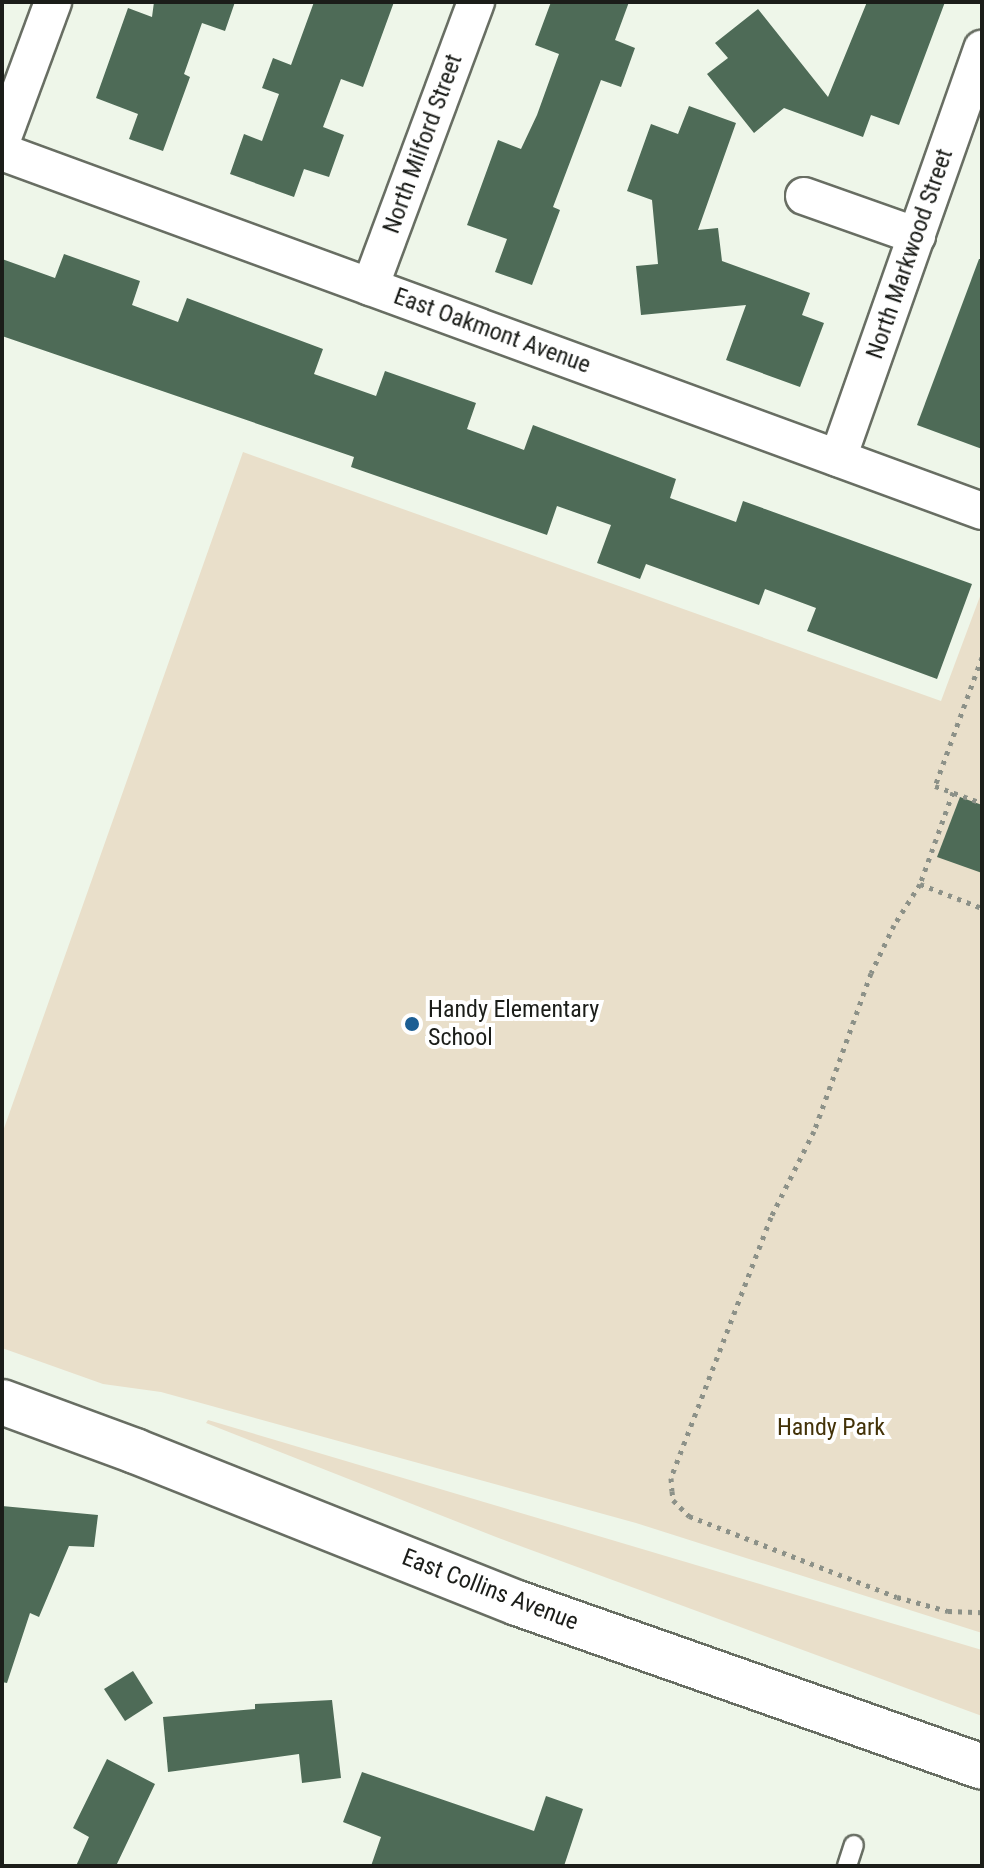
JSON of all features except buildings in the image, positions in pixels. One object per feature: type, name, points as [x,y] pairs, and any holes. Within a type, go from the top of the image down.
[{"type":"street","points":[[2,140],[53,2]]},
{"type":"street","name":"North Milford Street","points":[[370,287],[476,2]]},
{"type":"street","name":"North Markwood Street","points":[[838,458],[982,49]]},
{"type":"street","name":"East Oakmont Avenue","points":[[2,152],[982,511]]},
{"type":"street","points":[[804,196],[917,236]]},
{"type":"street","name":"East Collins Avenue","points":[[2,1402],[135,1451],[517,1603],[982,1767]]},
{"type":"lane","points":[[847,1866],[854,1845]]},
{"type":"path","points":[[982,657],[935,786],[982,803]]},
{"type":"path","points":[[953,792],[920,884],[881,951],[824,1108],[771,1217],[671,1478],[673,1500],[689,1516],[897,1597],[948,1611],[982,1612]]},
{"type":"path","points":[[920,884],[982,908]]},
{"type":"green space","name":"Handy Elementary School","points":[[243,452],[941,701],[982,591],[982,1633],[636,1523],[161,1392],[103,1384],[2,1348],[2,1134]]},
{"type":"green space","points":[[208,1420],[982,1650],[982,1716],[496,1537],[206,1423]]},
{"type":"place","name":"Handy Elementary School","points":[[412,1024]]},
{"type":"park label","name":"Handy Park","points":[[831,1428]]}]
